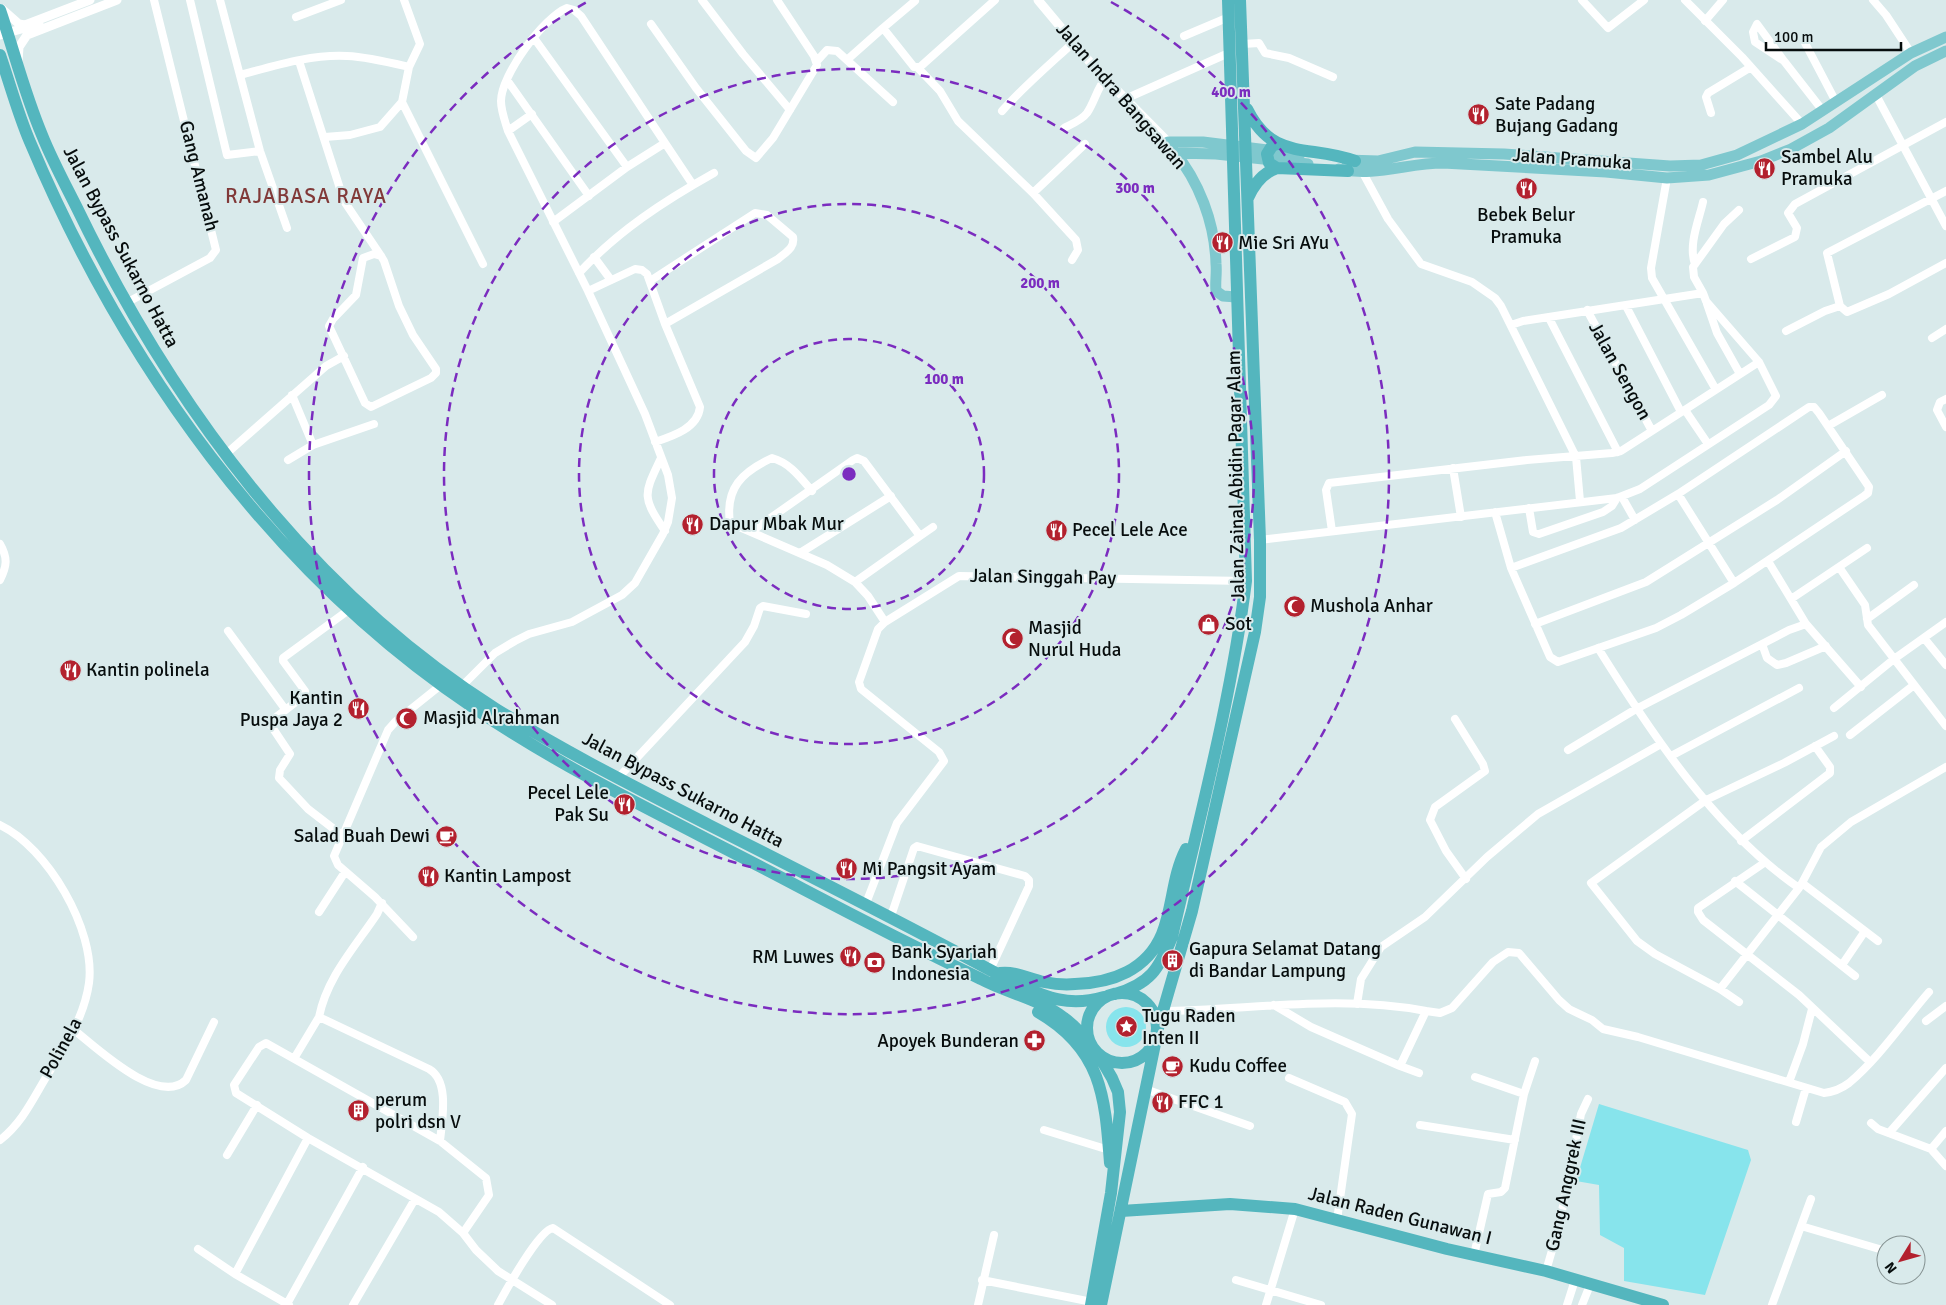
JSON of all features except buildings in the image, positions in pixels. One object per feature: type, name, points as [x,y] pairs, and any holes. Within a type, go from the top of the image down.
[{"type":"highway","name":"Jalan Zainal Abidin Pagar Alam","points":[[1110,996],[1133,989],[1145,981],[1164,958],[1172,936],[1241,622],[1246,581],[1228,0]]},
{"type":"highway","name":"Jalan Zainal Abidin Pagar Alam","points":[[1095,1304],[1121,1211],[1161,1012],[1192,911],[1202,869],[1255,632],[1260,597],[1260,540],[1240,0]]},
{"type":"highway","name":"Jalan Bypass Sukarno Hatta","points":[[0,8],[42,135],[91,238],[126,303],[155,354],[226,454],[275,516],[357,601],[397,637],[462,685],[530,729],[618,778],[684,819]]},
{"type":"highway","name":"Jalan Bypass Sukarno Hatta","points":[[0,55],[29,140],[77,242],[144,362],[214,460],[267,524],[350,609],[390,645],[472,708],[539,749],[684,819],[861,920],[996,987],[1062,1016],[1095,1049]]},
{"type":"highway","points":[[1245,104],[1259,130],[1277,144],[1293,149],[1339,155],[1352,166]]},
{"type":"highway","points":[[1277,144],[1272,146],[1267,154],[1270,163],[1277,168]]},
{"type":"highway","points":[[1247,200],[1258,180],[1269,171],[1277,168],[1352,166]]},
{"type":"highway","name":"Jalan Bypass Sukarno Hatta","points":[[706,831],[865,906],[1025,988],[1064,1002],[1086,1002],[1110,996]]},
{"type":"highway","points":[[993,971],[1007,972],[1045,982],[1075,984],[1124,975],[1138,967],[1147,958],[1162,934],[1177,873],[1196,832]]},
{"type":"highway","points":[[1188,866],[1202,869]]},
{"type":"highway","points":[[996,987],[1051,1019],[1085,1053],[1093,1067],[1105,1106],[1111,1193]]},
{"type":"highway","points":[[1095,1049],[1114,1062],[1131,1061],[1146,1053],[1157,1034],[1152,1010],[1143,1000],[1129,994],[1110,996],[1095,1005],[1089,1015],[1087,1027],[1095,1049],[1118,1092],[1120,1112],[1111,1193],[1095,1304]]},
{"type":"highway","name":"Jalan Raden Gunawan I","points":[[1121,1211],[1230,1204],[1295,1209],[1474,1255],[1546,1271],[1663,1305]]},
{"type":"main road","name":"Jalan Pramuka","points":[[1352,166],[1363,173],[1421,163],[1607,167],[1701,165],[1736,155],[1802,124],[1911,53],[1946,38]]},
{"type":"main road","name":"Jalan Pramuka","points":[[1168,142],[1202,148],[1352,166],[1415,152],[1504,154],[1607,167],[1667,178],[1709,175],[1761,161],[1791,149],[1829,128],[1915,66],[1946,51]]},
{"type":"main road","points":[[1880,74],[1890,84]]},
{"type":"main road","name":"Jalan Indra Bangsawan","points":[[1168,142],[1198,189],[1206,208],[1215,247],[1216,291],[1223,296],[1236,296]]},
{"type":"main road","name":"Jalan Pramuka","points":[[1176,153],[1202,148]]},
{"type":"street","points":[[17,63],[20,44],[35,26],[90,0]]},
{"type":"street","points":[[0,35],[35,26],[102,0]]},
{"type":"street","points":[[0,8],[19,24],[35,26],[116,0]]},
{"type":"street","name":"Gang Amanah","points":[[126,303],[210,258],[215,255],[216,250],[154,0]]},
{"type":"street","points":[[190,0],[227,155],[260,151]]},
{"type":"street","points":[[220,0],[260,151],[287,228]]},
{"type":"street","points":[[296,17],[341,0]]},
{"type":"street","points":[[404,0],[420,44],[408,67],[402,102],[483,264]]},
{"type":"street","points":[[702,0],[743,54],[790,110]]},
{"type":"street","points":[[777,0],[817,61]]},
{"type":"street","points":[[883,28],[914,67],[922,66],[995,0]]},
{"type":"street","name":"Jalan Indra Bangsawan","points":[[1038,0],[1124,99],[1168,142]]},
{"type":"street","points":[[1582,0],[1608,28],[1644,0]]},
{"type":"street","points":[[1685,0],[1751,67],[1802,124]]},
{"type":"street","points":[[1705,20],[1723,0]]},
{"type":"street","points":[[1873,0],[1886,14],[1911,53]]},
{"type":"street","points":[[848,58],[915,1]]},
{"type":"street","points":[[462,685],[495,653],[515,641],[529,634],[572,622],[622,595],[635,582],[664,531],[672,498],[668,475],[655,442],[588,291],[508,131],[501,99],[507,80],[520,56],[547,21],[567,8],[574,10],[581,16],[693,184]]},
{"type":"street","points":[[1184,36],[1229,17]]},
{"type":"street","points":[[651,24],[696,88],[738,141],[756,158],[773,138],[815,68],[817,61],[827,50],[832,49],[848,58],[893,102]]},
{"type":"street","points":[[1784,61],[1755,42],[1752,32],[1757,24],[1822,110]]},
{"type":"street","points":[[534,38],[627,167]]},
{"type":"street","points":[[1002,111],[1029,80],[1045,69],[1074,42]]},
{"type":"street","points":[[1243,44],[1259,43],[1265,53],[1289,58],[1333,77]]},
{"type":"street","points":[[1805,43],[1836,102]]},
{"type":"street","points":[[1124,99],[1231,52]]},
{"type":"street","points":[[240,75],[299,61],[345,56],[372,58],[408,67]]},
{"type":"street","points":[[299,61],[347,209],[381,256],[406,320],[436,368],[436,373],[427,380],[371,407],[365,403],[330,322],[356,295],[364,258],[374,254],[381,256]]},
{"type":"street","points":[[922,66],[958,121],[1033,193],[1076,240],[1078,250],[1072,260]]},
{"type":"street","points":[[1711,113],[1706,97],[1708,93],[1751,67]]},
{"type":"street","points":[[1064,128],[1080,120],[1087,113],[1099,85],[1106,78]]},
{"type":"street","points":[[507,80],[589,196]]},
{"type":"street","points":[[1876,95],[1946,226]]},
{"type":"street","points":[[325,137],[350,135],[380,127],[402,102]]},
{"type":"street","points":[[508,131],[532,114]]},
{"type":"street","points":[[1751,259],[1795,237],[1797,228],[1788,213],[1791,206],[1946,122]]},
{"type":"street","points":[[554,222],[627,167],[666,143]]},
{"type":"street","points":[[1033,193],[1085,144]]},
{"type":"street","points":[[578,273],[632,223],[693,184],[714,173]]},
{"type":"street","points":[[1363,173],[1388,219],[1416,258],[1425,266],[1445,271],[1484,289],[1499,302],[1576,458],[1580,501]]},
{"type":"street","points":[[1667,178],[1651,274],[1653,283],[1715,388]]},
{"type":"street","points":[[1946,191],[1827,253],[1840,306],[1844,312],[1856,310],[1946,262]]},
{"type":"street","points":[[1695,264],[1693,252],[1695,235],[1704,202]]},
{"type":"street","points":[[1739,210],[1724,224],[1692,271],[1718,333],[1740,374]]},
{"type":"street","points":[[650,280],[755,213],[767,215],[793,237],[794,244],[792,248],[778,259],[664,324]]},
{"type":"street","points":[[594,257],[611,280]]},
{"type":"street","points":[[588,291],[635,269],[642,270],[650,280],[664,324],[700,407],[700,415],[689,426],[655,442]]},
{"type":"street","points":[[1511,325],[1523,321],[1587,310],[1704,297]]},
{"type":"street","points":[[1260,540],[1580,501],[1619,498],[1640,489],[1775,400],[1776,392],[1759,362],[1704,297]]},
{"type":"street","points":[[1626,306],[1683,411],[1708,444]]},
{"type":"street","points":[[1786,331],[1825,311],[1840,306]]},
{"type":"street","name":"Jalan Sengon","points":[[1587,310],[1652,431]]},
{"type":"street","points":[[1549,318],[1618,452]]},
{"type":"street","points":[[1932,338],[1946,329]]},
{"type":"street","points":[[226,454],[326,366],[344,356]]},
{"type":"street","points":[[1332,531],[1327,484],[1453,468],[1576,458],[1618,452],[1683,411],[1715,388],[1759,362]]},
{"type":"street","points":[[292,395],[313,445]]},
{"type":"street","points":[[1828,426],[1882,395]]},
{"type":"street","points":[[1946,399],[1940,402],[1937,410],[1946,427]]},
{"type":"street","points":[[1494,512],[1511,568],[1550,657],[1556,662],[1662,625],[1734,583],[1868,493],[1866,482],[1815,408],[1809,407],[1678,494],[1621,528],[1511,568]]},
{"type":"street","points":[[288,460],[313,445],[374,424]]},
{"type":"street","points":[[1535,624],[1646,582],[1777,500],[1846,451]]},
{"type":"street","points":[[661,458],[647,488],[646,497],[654,516],[664,531]]},
{"type":"street","points":[[812,491],[797,473],[782,461],[772,458],[758,464],[736,484],[731,493],[730,522],[828,565],[855,582],[868,596],[885,622]]},
{"type":"street","points":[[752,531],[812,491],[856,458],[864,461],[920,536]]},
{"type":"street","points":[[1453,468],[1460,517]]},
{"type":"street","points":[[1678,494],[1734,583]]},
{"type":"street","points":[[800,553],[892,496]]},
{"type":"street","points":[[1529,508],[1533,532],[1539,534],[1603,512],[1619,498]]},
{"type":"street","points":[[1619,498],[1635,520]]},
{"type":"street","points":[[855,582],[933,528]]},
{"type":"street","points":[[0,544],[6,559],[0,580]]},
{"type":"street","points":[[1791,599],[1867,548]]},
{"type":"street","points":[[1768,561],[1806,624],[1861,687]]},
{"type":"street","points":[[1839,567],[1865,605],[1867,619],[1894,660],[1946,726]]},
{"type":"street","name":"Jalan Singgah Pay","points":[[865,906],[897,823],[914,797],[942,764],[944,758],[866,694],[860,686],[875,634],[885,622],[959,576],[1246,581]]},
{"type":"street","points":[[1867,619],[1914,585]]},
{"type":"street","points":[[618,778],[746,642],[760,608],[763,606],[806,614]]},
{"type":"street","points":[[343,836],[308,809],[279,778],[280,770],[290,754],[270,724],[285,709],[303,698],[305,692],[282,661],[284,658],[350,609]]},
{"type":"street","points":[[1834,708],[1894,660],[1946,622]]},
{"type":"street","points":[[1568,750],[1636,709],[1762,644],[1806,624]]},
{"type":"street","points":[[228,631],[285,709]]},
{"type":"street","points":[[1924,638],[1946,665]]},
{"type":"street","points":[[1762,644],[1767,658],[1777,665],[1826,646]]},
{"type":"street","points":[[1598,648],[1636,709],[1671,756],[1740,841],[1764,863],[1801,886],[1878,941]]},
{"type":"street","points":[[414,937],[382,903],[345,872],[336,862],[334,856],[388,730],[396,721],[441,685]]},
{"type":"street","points":[[1850,735],[1914,685]]},
{"type":"street","points":[[1671,756],[1799,688]]},
{"type":"street","points":[[1455,719],[1483,764],[1485,771],[1435,807],[1430,820],[1446,851],[1466,879]]},
{"type":"street","points":[[1739,1002],[1720,989],[1655,954],[1637,941],[1591,883],[1706,800],[1784,763],[1834,736]]},
{"type":"street","points":[[1357,1004],[1361,979],[1381,947],[1425,918],[1487,857],[1538,814],[1662,744]]},
{"type":"street","points":[[1740,841],[1830,773],[1830,767],[1814,746]]},
{"type":"street","points":[[1720,989],[1801,886],[1821,846],[1852,822],[1946,766]]},
{"type":"street","name":"Polinela","points":[[0,825],[15,833],[52,874],[76,913],[83,932],[89,982],[74,1030],[20,1120],[0,1140]]},
{"type":"street","points":[[890,919],[914,848],[917,846],[1025,876],[1029,880],[1028,886],[993,971]]},
{"type":"street","points":[[1764,863],[1698,908],[1698,912],[1703,920],[1799,995],[1870,1062]]},
{"type":"street","points":[[319,912],[345,872]]},
{"type":"street","points":[[1735,881],[1855,976]]},
{"type":"street","points":[[294,1057],[317,1023],[323,998],[332,978],[377,914],[382,903]]},
{"type":"street","points":[[1842,965],[1865,931]]},
{"type":"street","points":[[1161,1012],[1274,1005],[1357,1004],[1440,1013],[1452,1008],[1493,962],[1508,952],[1519,953],[1559,1000],[1569,1009],[1592,1020],[1603,1029],[1638,1037],[1824,1093],[1835,1091],[1848,1084],[1870,1062],[1929,992]]},
{"type":"street","points":[[1274,1005],[1311,1027],[1419,1073]]},
{"type":"street","points":[[1926,1021],[1945,1008]]},
{"type":"street","points":[[1789,1082],[1803,1044],[1812,1009]]},
{"type":"street","points":[[1400,1066],[1426,1011]]},
{"type":"street","points":[[319,1014],[437,1074],[441,1081],[442,1096],[440,1141]]},
{"type":"street","points":[[74,1030],[136,1077],[154,1086],[169,1086],[178,1085],[186,1080],[214,1022]]},
{"type":"street","points":[[463,1233],[489,1195],[489,1185],[476,1169],[440,1141],[294,1057],[266,1043],[259,1047],[233,1088],[236,1092],[308,1138],[363,1167],[439,1212],[463,1233],[482,1256],[511,1280],[552,1305]]},
{"type":"street","points":[[1474,1255],[1486,1197],[1490,1192],[1501,1192],[1505,1188],[1524,1094],[1534,1062]]},
{"type":"street","points":[[1890,1133],[1946,1068]]},
{"type":"street","points":[[1475,1076],[1524,1094]]},
{"type":"street","points":[[1289,1078],[1345,1102],[1352,1114],[1337,1220]]},
{"type":"street","points":[[1796,1122],[1806,1088]]},
{"type":"street","points":[[1145,1089],[1250,1126]]},
{"type":"street","name":"Gang Anggrek III","points":[[1546,1271],[1559,1226],[1581,1114],[1588,1100]]},
{"type":"street","points":[[228,1155],[257,1105]]},
{"type":"street","points":[[1872,1123],[1878,1129],[1931,1149],[1946,1166]]},
{"type":"street","points":[[1420,1124],[1515,1140]]},
{"type":"street","points":[[1044,1130],[1109,1150]]},
{"type":"street","points":[[1931,1149],[1946,1131]]},
{"type":"street","points":[[235,1274],[308,1138]]},
{"type":"street","points":[[198,1249],[235,1274],[288,1304],[363,1167]]},
{"type":"street","points":[[352,1305],[415,1199]]},
{"type":"street","points":[[1772,1305],[1811,1199]]},
{"type":"street","points":[[1266,1305],[1295,1209]]},
{"type":"street","points":[[1801,1226],[1876,1247]]},
{"type":"street","points":[[498,1305],[511,1280],[544,1234],[553,1228],[670,1305]]},
{"type":"street","points":[[978,1305],[982,1280],[994,1235]]},
{"type":"street","points":[[982,1280],[1095,1304]]},
{"type":"street","points":[[1236,1280],[1271,1288],[1321,1305]]},
{"type":"street","points":[[1567,1305],[1575,1280]]},
{"type":"street","points":[[1582,1305],[1590,1284]]},
{"type":"shaded area","points":[[1122,1007],[1130,1007],[1137,1010],[1143,1016],[1146,1027],[1143,1038],[1137,1044],[1130,1047],[1122,1047],[1115,1044],[1109,1038],[1106,1031],[1106,1023],[1109,1016],[1115,1010]]},
{"type":"shaded area","points":[[1599,1104],[1748,1150],[1751,1160],[1705,1295],[1624,1281],[1624,1248],[1600,1235],[1599,1185],[1576,1181]]},
{"type":"place","name":"Sate Padang Bujang Gadang","points":[[1479,115]]},
{"type":"place","name":"Sambel Alu Pramuka","points":[[1765,168]]},
{"type":"place","name":"Bebek Belur Pramuka","points":[[1526,189]]},
{"type":"place","name":"Mie Sri AYu","points":[[1222,243]]},
{"type":"place","name":"Dapur Mbak Mur","points":[[693,524]]},
{"type":"place","name":"Pecel Lele Ace","points":[[1056,530]]},
{"type":"place","name":"Mushola Anhar","points":[[1294,606]]},
{"type":"place","name":"Sot","points":[[1209,624]]},
{"type":"place","name":"Masjid Nurul Huda","points":[[1012,639]]},
{"type":"place","name":"Kantin polinela","points":[[70,670]]},
{"type":"place","name":"Kantin Puspa Jaya 2","points":[[359,709]]},
{"type":"place","name":"Masjid Alrahman","points":[[407,718]]},
{"type":"place","name":"Pecel Lele Pak Su","points":[[625,804]]},
{"type":"place","name":"Salad Buah Dewi","points":[[446,836]]},
{"type":"place","name":"Mi Pangsit Ayam","points":[[846,869]]},
{"type":"place","name":"Kantin Lampost","points":[[428,876]]},
{"type":"place","name":"RM Luwes","points":[[850,957]]},
{"type":"place","name":"Gapura Selamat Datang di Bandar Lampung","points":[[1173,960]]},
{"type":"place","name":"Bank Syariah Indonesia","points":[[875,963]]},
{"type":"place","name":"Tugu Raden Inten II","points":[[1126,1027]]},
{"type":"place","name":"Apoyek Bunderan","points":[[1035,1041]]},
{"type":"place","name":"Kudu Coffee","points":[[1173,1066]]},
{"type":"place","name":"FFC 1","points":[[1162,1102]]},
{"type":"place","name":"perum polri dsn V","points":[[359,1111]]},
{"type":"district","name":"RAJABASA RAYA","points":[[306,196]]}]
